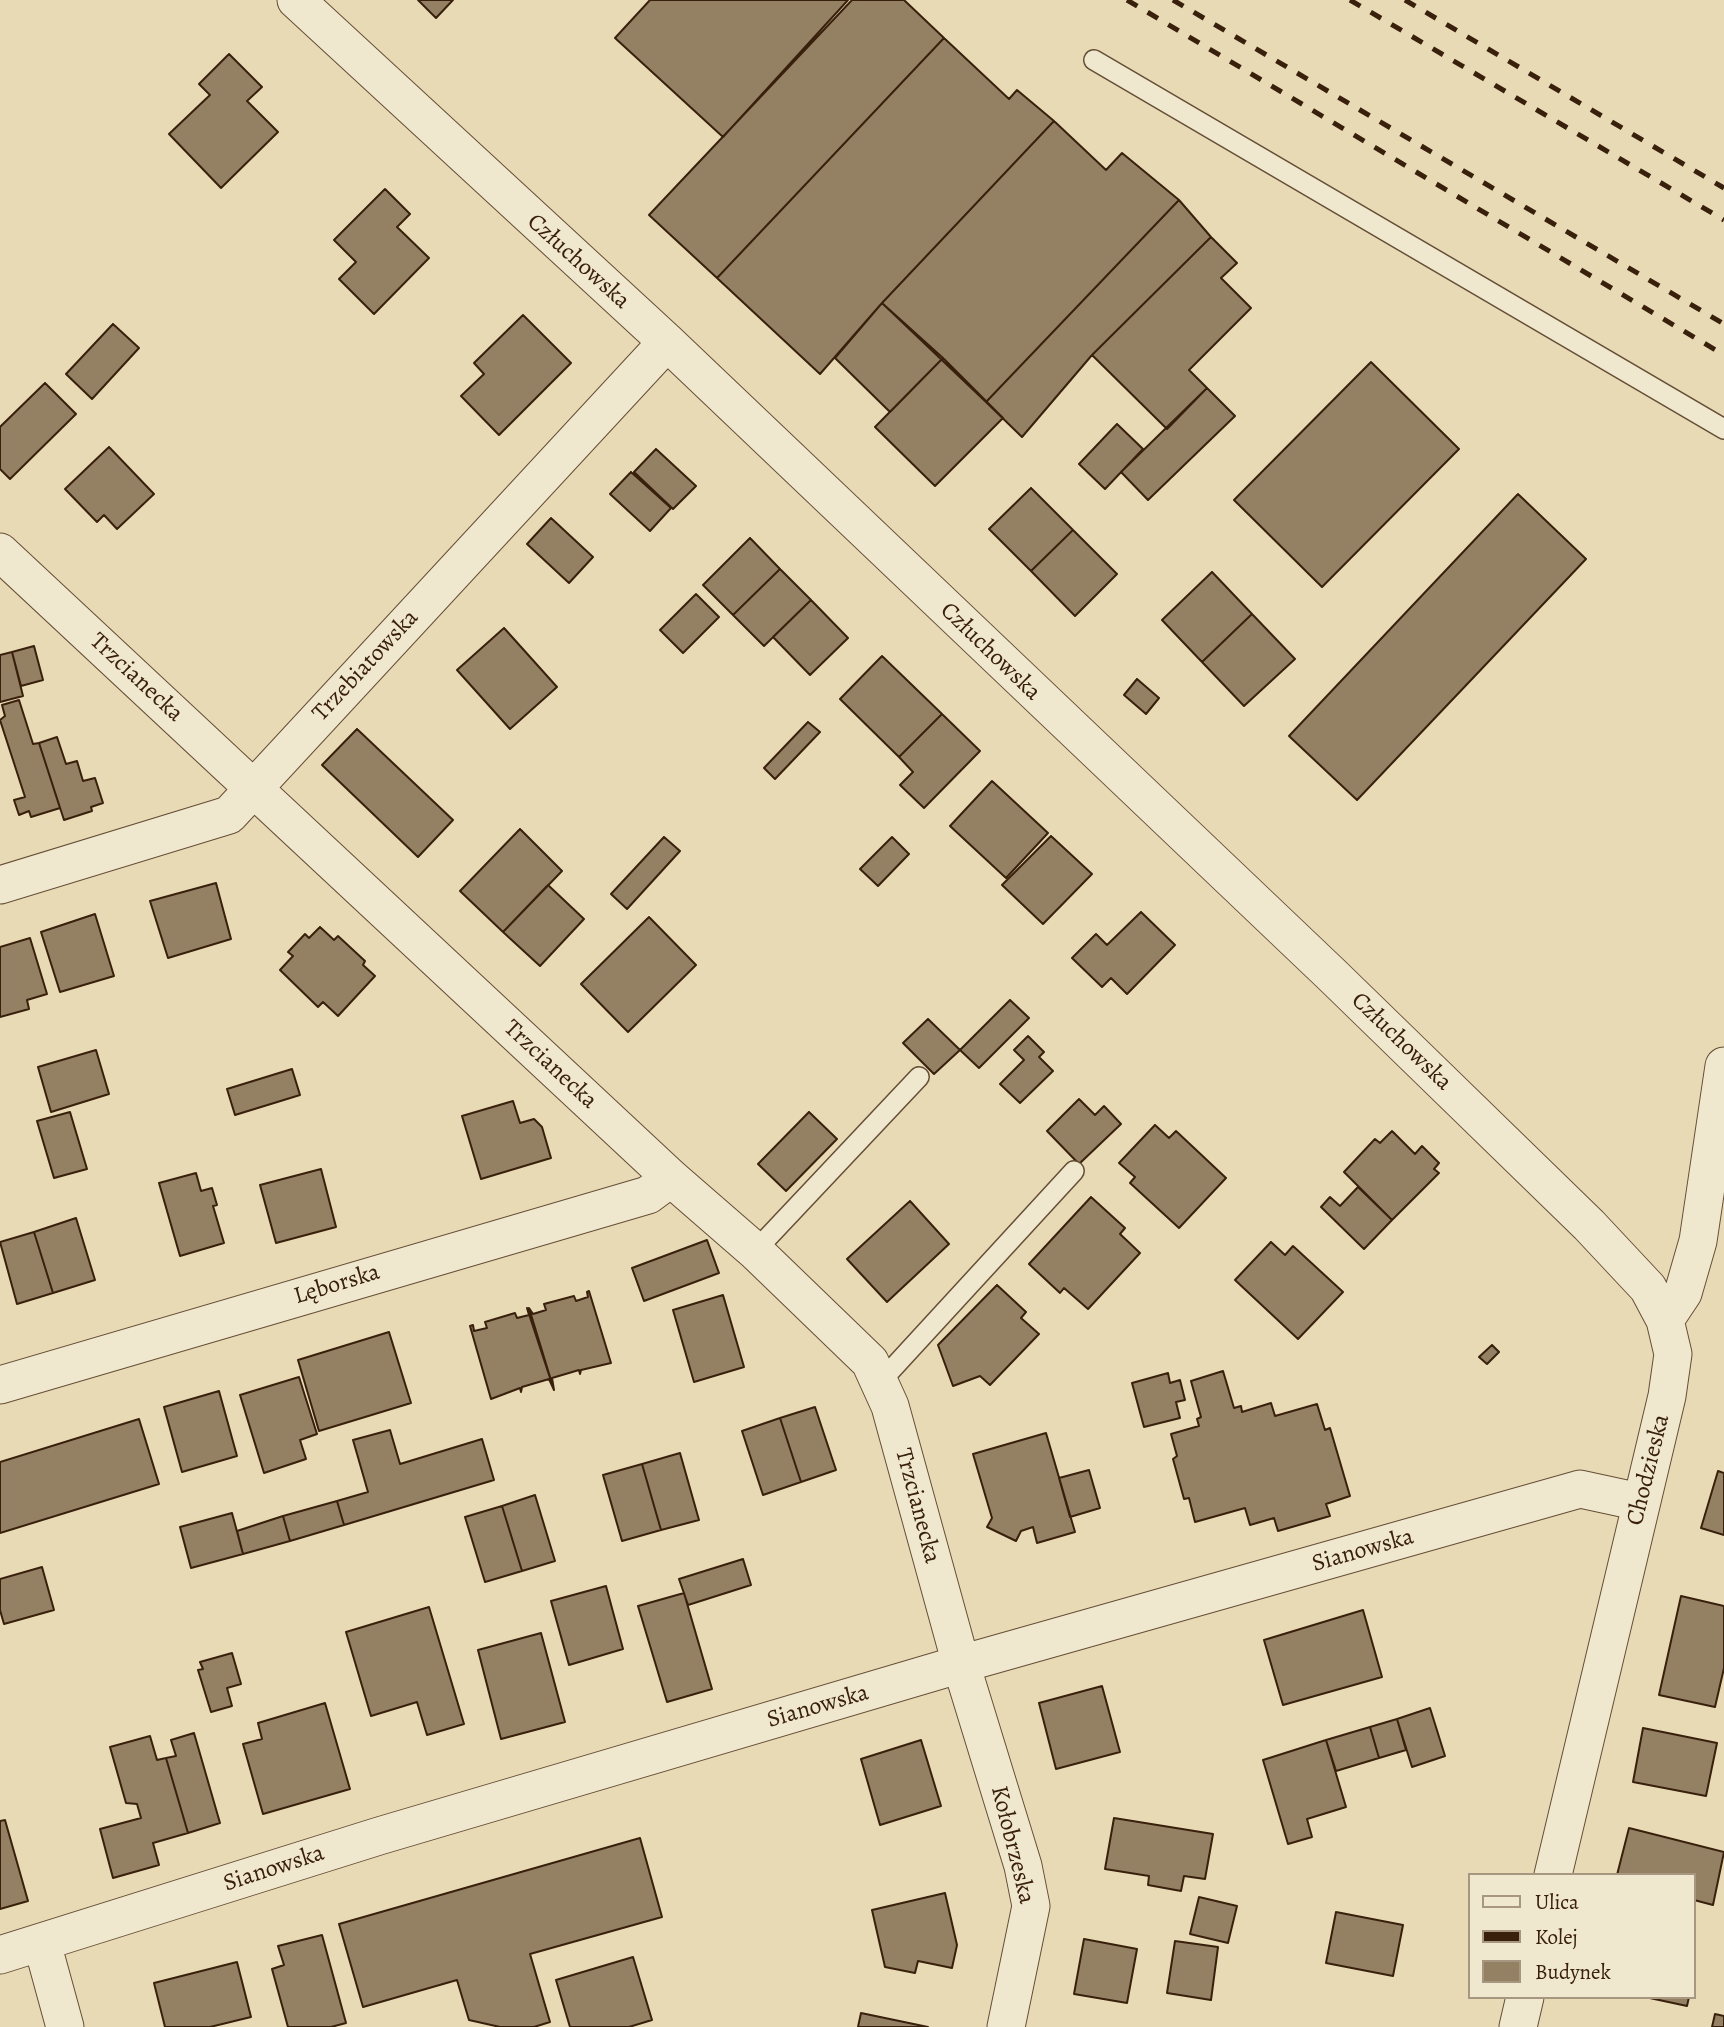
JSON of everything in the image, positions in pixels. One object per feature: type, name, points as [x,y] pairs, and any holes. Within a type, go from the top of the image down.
[{"type":"street","name":"Człuchowska","points":[[296,0],[667,342],[1332,975],[1579,1215],[1648,1288],[1665,1320]]},
{"type":"street","name":"Trzebiatowska","points":[[0,885],[229,815],[667,342]]},
{"type":"street","name":"Trzcianecka","points":[[0,552],[671,1178],[755,1251],[870,1362],[881,1381],[890,1406],[961,1664]]},
{"type":"street","points":[[1665,1320],[1683,1293],[1698,1241],[1724,1066]]},
{"type":"street","name":"Lęborska","points":[[0,1385],[648,1195],[671,1178]]},
{"type":"street","name":"Chodzieska","points":[[1553,1873],[1667,1396],[1672,1354],[1665,1320]]},
{"type":"street","name":"Sianowska","points":[[0,1955],[379,1836],[961,1664],[1580,1489],[1640,1502]]},
{"type":"street","name":"Kołobrzeska","points":[[961,1664],[1023,1866],[1031,1906],[1006,2027]]},
{"type":"street","points":[[42,1943],[65,2027]]},
{"type":"street","points":[[1518,2027],[1525,1999]]},
{"type":"lane","points":[[1094,60],[1724,429]]},
{"type":"lane","points":[[755,1251],[919,1077]]},
{"type":"lane","points":[[881,1381],[1074,1171]]},
{"type":"building","points":[[418,0],[453,0],[436,18]]},
{"type":"building","points":[[650,0],[848,0],[723,137],[615,38]]},
{"type":"building","points":[[852,0],[904,0],[944,38],[717,278],[649,215]]},
{"type":"building","points":[[944,38],[1009,99],[1017,90],[1054,121],[882,303],[820,374],[717,278]]},
{"type":"building","points":[[229,54],[262,87],[247,101],[278,132],[221,188],[169,134],[210,95],[199,84]]},
{"type":"building","points":[[1054,121],[1106,170],[1122,153],[1179,200],[986,402],[882,303]]},
{"type":"building","points":[[385,189],[410,214],[397,227],[429,258],[374,314],[339,279],[356,262],[334,240]]},
{"type":"building","points":[[1179,200],[1211,237],[1092,355],[1022,437],[986,402]]},
{"type":"building","points":[[1211,237],[1237,263],[1221,278],[1251,308],[1189,370],[1207,388],[1167,429],[1092,355]]},
{"type":"building","points":[[882,303],[943,358],[890,412],[835,358]]},
{"type":"building","points":[[523,315],[571,363],[499,435],[461,396],[484,374],[474,363]]},
{"type":"building","points":[[113,324],[139,348],[92,399],[66,374]]},
{"type":"building","points":[[943,358],[1003,418],[935,486],[875,427]]},
{"type":"building","points":[[1371,362],[1459,449],[1322,587],[1234,500]]},
{"type":"building","points":[[45,383],[76,414],[10,479],[0,469],[0,427]]},
{"type":"building","points":[[1207,388],[1235,416],[1148,500],[1121,472]]},
{"type":"building","points":[[1117,424],[1143,449],[1105,489],[1079,464]]},
{"type":"building","points":[[109,447],[154,494],[117,529],[104,515],[97,522],[65,489]]},
{"type":"building","points":[[656,449],[696,486],[673,509],[634,472]]},
{"type":"building","points":[[631,472],[671,508],[650,531],[610,494]]},
{"type":"building","points":[[1031,488],[1073,530],[1031,571],[989,529]]},
{"type":"building","points":[[1518,494],[1586,559],[1357,800],[1289,736]]},
{"type":"building","points":[[551,518],[593,557],[569,583],[527,544]]},
{"type":"building","points":[[1073,530],[1117,574],[1075,616],[1031,571]]},
{"type":"building","points":[[750,538],[780,569],[733,615],[703,585]]},
{"type":"building","points":[[780,569],[811,600],[764,646],[733,615]]},
{"type":"building","points":[[1212,572],[1252,614],[1202,662],[1162,620]]},
{"type":"building","points":[[696,594],[719,617],[683,653],[660,630]]},
{"type":"building","points":[[811,600],[848,638],[810,675],[773,637]]},
{"type":"building","points":[[1252,614],[1295,659],[1244,706],[1202,662]]},
{"type":"building","points":[[504,628],[557,687],[510,729],[457,670]]},
{"type":"building","points":[[34,646],[43,680],[21,686],[12,652]]},
{"type":"building","points":[[12,652],[23,696],[0,702],[0,655]]},
{"type":"building","points":[[882,656],[942,714],[899,757],[840,699]]},
{"type":"building","points":[[1137,679],[1159,698],[1146,714],[1124,695]]},
{"type":"building","points":[[19,700],[33,744],[39,743],[60,808],[31,817],[29,811],[19,815],[14,800],[25,797],[0,720],[5,716],[2,705]]},
{"type":"building","points":[[942,714],[980,751],[924,808],[900,785],[913,772],[899,757]]},
{"type":"building","points":[[808,722],[820,732],[775,779],[764,768]]},
{"type":"building","points":[[357,729],[453,820],[418,857],[322,765]]},
{"type":"building","points":[[57,737],[66,764],[77,761],[83,781],[95,778],[103,803],[91,807],[92,811],[64,820],[39,743]]},
{"type":"building","points":[[992,781],[1048,833],[1006,878],[950,826]]},
{"type":"building","points":[[520,829],[562,871],[503,932],[460,891]]},
{"type":"building","points":[[1051,836],[1092,874],[1043,924],[1002,885]]},
{"type":"building","points":[[664,837],[680,851],[627,909],[611,894]]},
{"type":"building","points":[[892,837],[909,854],[878,886],[860,869]]},
{"type":"building","points":[[216,883],[231,939],[168,958],[150,901]]},
{"type":"building","points":[[548,885],[584,919],[540,966],[503,932]]},
{"type":"building","points":[[1141,912],[1175,945],[1127,994],[1111,978],[1102,987],[1072,958],[1096,934],[1107,945]]},
{"type":"building","points":[[95,914],[114,976],[60,992],[41,932]]},
{"type":"building","points":[[649,917],[696,965],[628,1032],[581,984]]},
{"type":"building","points":[[320,927],[334,940],[338,936],[365,961],[363,965],[375,976],[338,1016],[323,1002],[318,1007],[280,970],[293,956],[288,952],[305,934],[309,938]]},
{"type":"building","points":[[30,938],[47,994],[27,1000],[29,1009],[0,1017],[0,947]]},
{"type":"building","points":[[1010,1000],[1029,1018],[979,1068],[960,1050]]},
{"type":"building","points":[[928,1019],[960,1050],[934,1074],[903,1043]]},
{"type":"building","points":[[1028,1036],[1044,1052],[1039,1057],[1053,1071],[1020,1103],[1000,1084],[1024,1060],[1014,1050]]},
{"type":"building","points":[[96,1050],[109,1094],[51,1112],[38,1067]]},
{"type":"building","points":[[292,1069],[300,1095],[235,1115],[227,1089]]},
{"type":"building","points":[[1079,1099],[1095,1115],[1104,1106],[1121,1124],[1079,1164],[1047,1131]]},
{"type":"building","points":[[513,1101],[520,1123],[534,1119],[542,1127],[551,1158],[481,1179],[462,1116]]},
{"type":"building","points":[[70,1112],[87,1169],[54,1178],[37,1121]]},
{"type":"building","points":[[809,1112],[837,1139],[786,1191],[758,1164]]},
{"type":"building","points":[[1155,1125],[1169,1138],[1176,1131],[1226,1178],[1179,1228],[1130,1183],[1135,1177],[1119,1163]]},
{"type":"building","points":[[1392,1131],[1415,1154],[1422,1146],[1439,1163],[1434,1169],[1439,1173],[1392,1220],[1344,1172],[1375,1139],[1380,1143]]},
{"type":"building","points":[[321,1169],[336,1227],[276,1243],[260,1185]]},
{"type":"building","points":[[196,1173],[201,1191],[212,1188],[217,1205],[213,1206],[224,1243],[180,1256],[159,1183]]},
{"type":"building","points":[[1358,1187],[1392,1220],[1364,1249],[1321,1207],[1330,1197],[1340,1206]]},
{"type":"building","points":[[1091,1197],[1125,1228],[1120,1234],[1140,1253],[1088,1309],[1064,1288],[1060,1293],[1029,1264]]},
{"type":"building","points":[[910,1201],[949,1244],[887,1302],[847,1259]]},
{"type":"building","points":[[76,1218],[95,1280],[53,1293],[34,1232]]},
{"type":"building","points":[[34,1232],[53,1293],[17,1304],[0,1242]]},
{"type":"building","points":[[707,1240],[719,1273],[644,1301],[632,1268]]},
{"type":"building","points":[[1271,1242],[1285,1255],[1293,1246],[1343,1292],[1298,1339],[1235,1280]]},
{"type":"building","points":[[997,1285],[1026,1312],[1021,1318],[1039,1334],[990,1385],[980,1376],[953,1386],[938,1345]]},
{"type":"building","points":[[589,1291],[611,1363],[581,1370],[580,1374],[579,1370],[552,1378],[554,1390],[529,1308],[533,1314],[546,1310],[544,1304],[574,1296],[576,1301],[588,1297]]},
{"type":"building","points":[[723,1295],[744,1367],[694,1382],[673,1310]]},
{"type":"building","points":[[527,1308],[554,1390],[549,1379],[522,1387],[521,1392],[520,1388],[491,1399],[470,1326],[473,1325],[474,1331],[487,1328],[485,1322],[515,1313],[517,1318],[529,1315]]},
{"type":"building","points":[[389,1332],[411,1403],[319,1431],[298,1360]]},
{"type":"building","points":[[1492,1345],[1499,1352],[1487,1364],[1479,1357]]},
{"type":"building","points":[[1223,1371],[1234,1408],[1241,1406],[1242,1412],[1271,1403],[1275,1416],[1317,1404],[1325,1430],[1330,1428],[1350,1496],[1326,1504],[1330,1516],[1278,1531],[1274,1518],[1250,1525],[1245,1508],[1195,1522],[1189,1498],[1184,1499],[1173,1459],[1177,1456],[1171,1434],[1199,1426],[1197,1419],[1201,1417],[1191,1381]]},
{"type":"building","points":[[1168,1373],[1170,1383],[1180,1380],[1185,1400],[1176,1402],[1180,1418],[1144,1427],[1132,1383]]},
{"type":"building","points":[[299,1377],[317,1434],[300,1440],[306,1459],[264,1473],[240,1395]]},
{"type":"building","points":[[219,1391],[237,1456],[182,1472],[164,1407]]},
{"type":"building","points":[[815,1407],[836,1470],[801,1482],[780,1418]]},
{"type":"building","points":[[780,1418],[801,1482],[763,1495],[742,1431]]},
{"type":"building","points":[[139,1419],[159,1484],[0,1533],[0,1462]]},
{"type":"building","points":[[390,1430],[400,1464],[482,1439],[494,1480],[344,1525],[337,1501],[368,1492],[353,1440]]},
{"type":"building","points":[[1046,1433],[1075,1532],[1037,1543],[1033,1527],[1021,1531],[1016,1541],[987,1527],[992,1518],[973,1454]]},
{"type":"building","points":[[680,1453],[699,1520],[661,1530],[642,1464]]},
{"type":"building","points":[[642,1464],[661,1530],[622,1541],[603,1475]]},
{"type":"building","points":[[1089,1470],[1100,1508],[1070,1517],[1059,1478]]},
{"type":"building","points":[[1718,1471],[1724,1473],[1724,1535],[1701,1528]]},
{"type":"building","points":[[535,1495],[555,1561],[522,1571],[502,1506]]},
{"type":"building","points":[[337,1501],[344,1525],[290,1541],[283,1516]]},
{"type":"building","points":[[502,1506],[522,1571],[485,1582],[465,1517]]},
{"type":"building","points":[[232,1513],[243,1554],[191,1568],[180,1527]]},
{"type":"building","points":[[283,1516],[290,1541],[243,1554],[237,1531]]},
{"type":"building","points":[[743,1559],[751,1585],[688,1605],[679,1579]]},
{"type":"building","points":[[42,1567],[54,1610],[4,1624],[0,1610],[0,1579]]},
{"type":"building","points":[[606,1586],[623,1649],[569,1665],[551,1601]]},
{"type":"building","points":[[684,1593],[712,1689],[667,1702],[638,1606]]},
{"type":"building","points":[[1681,1596],[1724,1606],[1724,1668],[1715,1707],[1659,1695]]},
{"type":"building","points":[[429,1607],[464,1724],[427,1735],[417,1702],[371,1716],[346,1632]]},
{"type":"building","points":[[1363,1610],[1382,1677],[1283,1705],[1264,1640]]},
{"type":"building","points":[[541,1633],[565,1722],[501,1739],[478,1650]]},
{"type":"building","points":[[232,1653],[241,1684],[227,1688],[232,1706],[211,1712],[198,1670],[203,1669],[200,1662]]},
{"type":"building","points":[[1102,1686],[1120,1752],[1056,1769],[1039,1703]]},
{"type":"building","points":[[325,1703],[350,1789],[263,1814],[243,1744],[262,1739],[258,1723]]},
{"type":"building","points":[[1430,1708],[1445,1756],[1412,1767],[1397,1719]]},
{"type":"building","points":[[1397,1719],[1406,1750],[1379,1758],[1370,1727]]},
{"type":"building","points":[[1370,1727],[1379,1758],[1336,1771],[1326,1740]]},
{"type":"building","points":[[1643,1728],[1717,1743],[1706,1796],[1633,1782]]},
{"type":"building","points":[[194,1733],[220,1823],[188,1833],[166,1758],[176,1756],[171,1740]]},
{"type":"building","points":[[150,1736],[157,1760],[166,1758],[188,1833],[153,1843],[159,1865],[113,1878],[100,1829],[141,1818],[137,1804],[126,1803],[110,1747]]},
{"type":"building","points":[[921,1740],[941,1806],[880,1825],[861,1759]]},
{"type":"building","points":[[1326,1740],[1346,1807],[1307,1819],[1312,1837],[1288,1844],[1263,1760]]},
{"type":"building","points":[[1114,1818],[1213,1834],[1205,1879],[1184,1876],[1181,1891],[1148,1885],[1149,1876],[1105,1869]]},
{"type":"building","points":[[5,1820],[28,1901],[0,1909],[0,1821]]},
{"type":"building","points":[[1629,1828],[1724,1852],[1713,1905],[1696,1901],[1696,1873],[1618,1873]]},
{"type":"building","points":[[640,1838],[662,1917],[530,1954],[550,2022],[534,2027],[500,2027],[469,2020],[457,1980],[363,2007],[339,1924]]},
{"type":"building","points":[[945,1893],[957,1945],[952,1968],[918,1961],[915,1973],[885,1967],[872,1910]]},
{"type":"building","points":[[1199,1897],[1237,1906],[1228,1943],[1190,1934]]},
{"type":"building","points":[[1336,1912],[1403,1925],[1393,1976],[1326,1963]]},
{"type":"building","points":[[322,1935],[346,2023],[331,2027],[288,2027],[272,1969],[284,1965],[278,1946]]},
{"type":"building","points":[[1084,1939],[1137,1949],[1127,2003],[1074,1994]]},
{"type":"building","points":[[1175,1941],[1218,1947],[1211,2000],[1167,1993]]},
{"type":"building","points":[[633,1957],[652,2020],[629,2027],[570,2027],[556,1980]]},
{"type":"building","points":[[237,1962],[251,2017],[210,2027],[165,2027],[154,1983]]},
{"type":"building","points":[[1654,1999],[1689,1999],[1687,2006]]},
{"type":"building","points":[[861,2013],[928,2027],[858,2027]]},
{"type":"building","points":[[1715,2014],[1724,2016],[1724,2027],[1712,2027]]},
{"type":"railway","points":[[1127,0],[1724,355]]},
{"type":"railway","points":[[1173,0],[1724,324]]},
{"type":"railway","points":[[1350,0],[1724,220]]},
{"type":"railway","points":[[1405,0],[1724,188]]}]
